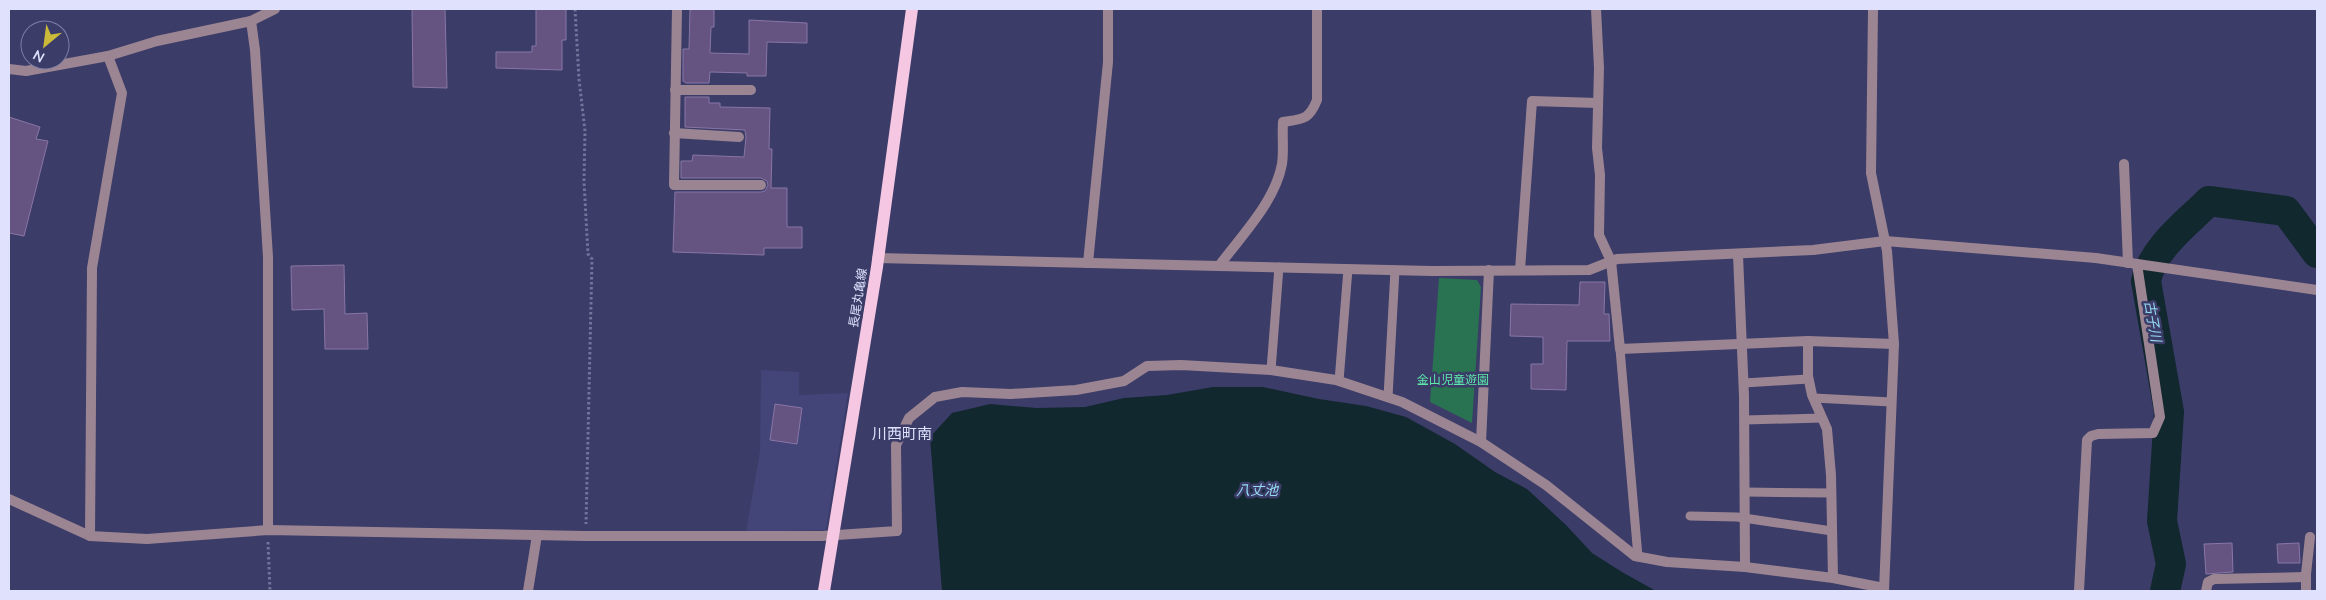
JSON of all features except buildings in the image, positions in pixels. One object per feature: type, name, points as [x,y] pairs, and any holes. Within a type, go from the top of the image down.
[{"type":"main road","name":"長尾丸亀線","points":[[824,591],[877,258],[912,9]]},
{"type":"street","points":[[9,69],[26,71],[108,56],[157,41],[250,21],[275,9]]},
{"type":"street","points":[[677,9],[674,185],[761,185]]},
{"type":"street","points":[[1088,263],[1108,62],[1108,9]]},
{"type":"street","points":[[1219,266],[1261,209],[1277,179],[1282,164],[1283,122],[1303,119],[1312,113],[1317,100],[1318,9]]},
{"type":"street","points":[[1596,9],[1599,68],[1599,234],[1611,261],[1620,349],[1808,341],[1894,344]]},
{"type":"street","points":[[9,500],[90,536],[147,539],[268,530],[585,536],[833,535],[897,531],[896,445],[909,418],[936,397],[962,392],[1011,394],[1076,390],[1124,381],[1147,366],[1181,364],[1271,370],[1339,381],[1402,402],[1481,442],[1546,485],[1638,557],[1667,562],[1745,567],[1833,578],[1884,590],[1894,344],[1885,241],[1871,173],[1873,9]]},
{"type":"street","points":[[250,21],[255,50],[268,257],[268,530]]},
{"type":"street","points":[[90,536],[92,268],[122,93],[108,56]]},
{"type":"street","points":[[675,90],[751,90]]},
{"type":"street","points":[[1520,270],[1532,101],[1598,102]]},
{"type":"street","points":[[674,133],[739,137]]},
{"type":"street","points":[[2079,591],[2087,440],[2091,436],[2098,434],[2153,433],[2160,416],[2134,264],[2124,164]]},
{"type":"street","points":[[877,258],[1395,270],[1589,270],[1618,259],[1738,255],[1813,250],[1885,241],[2096,258],[2317,290]]},
{"type":"street","points":[[1738,255],[1745,420],[1745,567]]},
{"type":"street","points":[[1481,442],[1489,270]]},
{"type":"street","points":[[1808,341],[1808,379],[1827,429],[1833,578]]},
{"type":"street","points":[[528,591],[537,535]]},
{"type":"street","points":[[2306,591],[2310,537]]},
{"type":"street","points":[[2206,591],[2208,582],[2214,579],[2306,577]]},
{"type":"lane","points":[[1271,370],[1279,267]]},
{"type":"lane","points":[[1339,381],[1348,269]]},
{"type":"lane","points":[[1388,397],[1395,270]]},
{"type":"lane","points":[[1620,349],[1638,557]]},
{"type":"lane","points":[[1744,383],[1808,379]]},
{"type":"lane","points":[[1814,398],[1892,402]]},
{"type":"lane","points":[[1745,420],[1822,418]]},
{"type":"lane","points":[[1745,492],[1831,492]]},
{"type":"lane","points":[[1690,516],[1745,519],[1832,531]]},
{"type":"path","points":[[575,9],[579,79],[585,131],[584,181],[588,254],[592,260],[585,536]]},
{"type":"path","points":[[268,530],[270,591]]},
{"type":"shaded area","points":[[761,370],[799,372],[799,395],[848,393],[826,530],[746,532],[760,451]]},
{"type":"green space","name":"金山児童遊園","points":[[1439,278],[1477,280],[1481,287],[1472,423],[1430,402]]},
{"type":"water","name":"八丈池","points":[[1213,387],[1263,387],[1319,399],[1366,406],[1406,417],[1455,444],[1495,472],[1527,489],[1566,525],[1592,553],[1656,591],[942,591],[930,437],[952,413],[990,404],[1037,408],[1085,407],[1124,398],[1167,395]]},
{"type":"waterway","name":"古子川","points":[[2165,591],[2171,564],[2162,521],[2169,412],[2146,281],[2149,269],[2171,238],[2209,201],[2286,211],[2317,253]]},
{"type":"district","name":"川西町南","points":[[902,434]]}]
